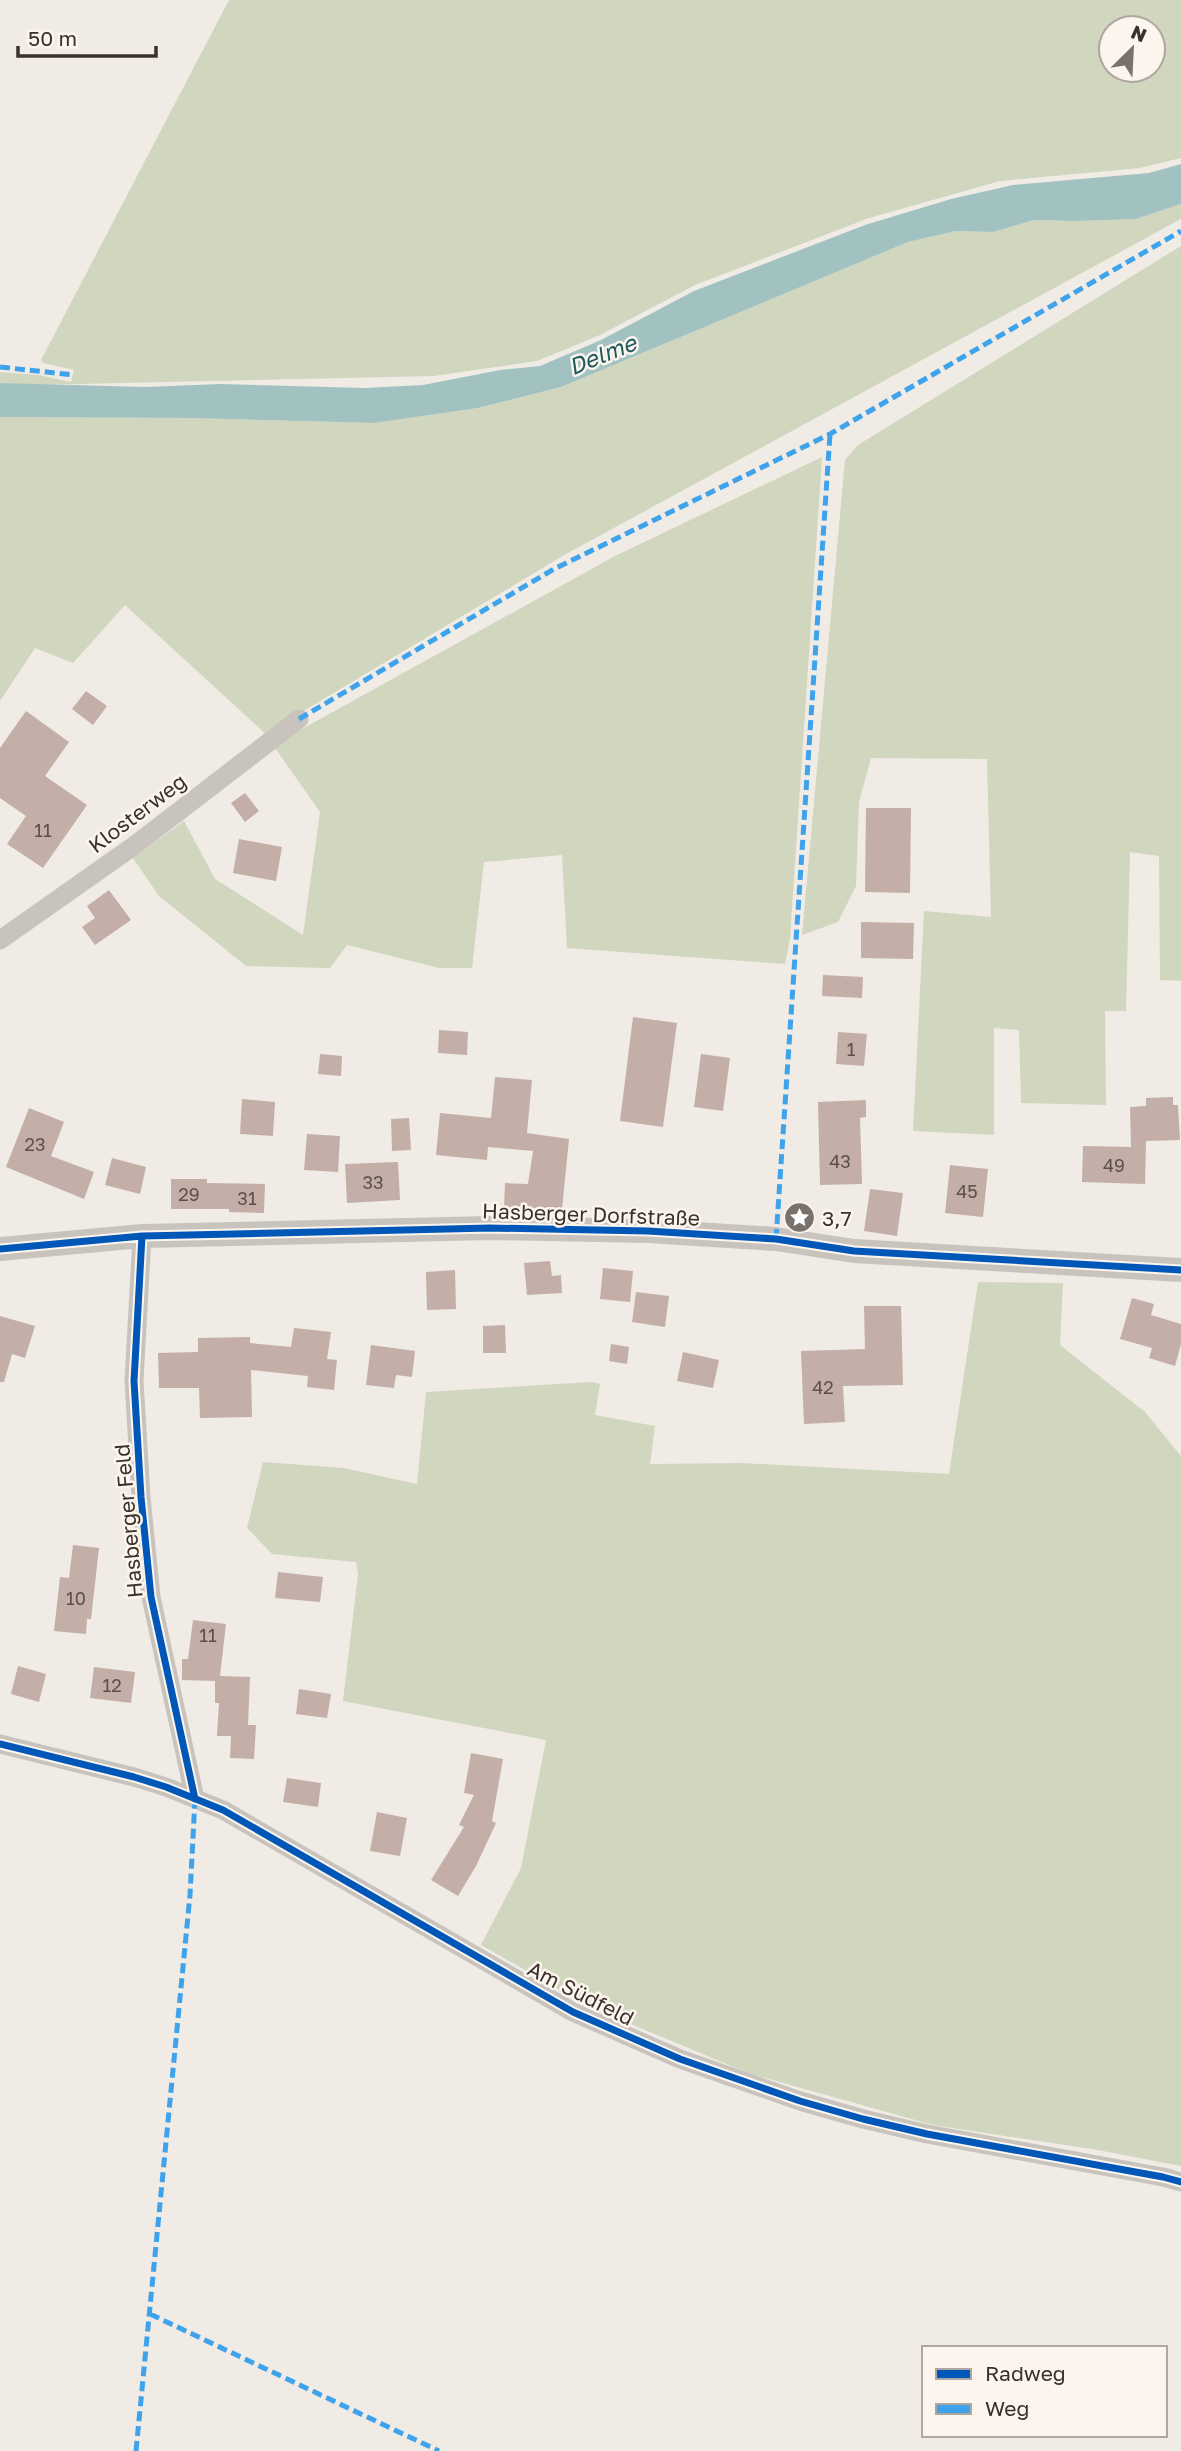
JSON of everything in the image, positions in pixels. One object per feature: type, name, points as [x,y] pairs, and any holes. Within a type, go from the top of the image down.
[{"type":"street","name":"Klosterweg","points":[[0,940],[135,845],[299,719]]},
{"type":"street","name":"Hasberger Dorfstraße","points":[[0,1249],[142,1236],[491,1228],[648,1231],[776,1239],[854,1251],[1181,1270]]},
{"type":"street","name":"Hasberger Feld","points":[[142,1236],[134,1381],[141,1497],[151,1597],[195,1799]]},
{"type":"street","name":"Am Südfeld","points":[[0,1744],[134,1777],[223,1810],[573,2012],[680,2059],[800,2101],[863,2119],[927,2134],[1181,2182]]},
{"type":"green space","points":[[229,0],[1181,0],[1181,158],[1140,168],[1000,181],[869,218],[695,285],[600,335],[537,361],[434,376],[33,385],[0,383],[0,372],[39,375],[71,382],[74,370],[43,363],[41,360]]},
{"type":"green space","points":[[1181,204],[1181,219],[566,554],[285,722],[268,736],[125,605],[73,663],[35,648],[0,701],[0,417],[374,423],[478,408],[561,387],[908,242],[956,231],[993,232],[1034,220],[1136,219]]},
{"type":"green space","points":[[1181,246],[1181,981],[1160,980],[1159,856],[1130,852],[1126,1011],[1105,1011],[1106,1105],[1021,1103],[1019,1030],[994,1028],[994,1135],[913,1131],[924,911],[991,917],[987,759],[871,758],[859,802],[856,886],[838,922],[802,935],[845,460],[858,445]]},
{"type":"green space","points":[[822,457],[790,939],[785,964],[567,948],[562,855],[484,862],[472,968],[439,968],[347,945],[330,968],[246,966],[159,896],[133,858],[184,821],[215,879],[303,935],[320,812],[273,745],[615,556]]},
{"type":"green space","points":[[978,1282],[1063,1283],[1060,1345],[1145,1412],[1181,1456],[1181,2166],[1098,2150],[933,2125],[748,2073],[590,2007],[481,1945],[521,1868],[546,1740],[343,1701],[358,1574],[356,1562],[272,1554],[247,1528],[263,1462],[344,1468],[417,1484],[426,1392],[592,1382],[600,1384],[595,1415],[655,1426],[650,1464],[741,1463],[949,1474]]},
{"type":"water","name":"Delme","points":[[1181,164],[1181,204],[1136,219],[1034,220],[993,232],[956,231],[908,242],[561,387],[478,408],[374,423],[0,417],[0,383],[365,388],[423,385],[500,370],[540,366],[601,340],[694,291],[865,225],[951,199],[1013,185],[1149,173]]},
{"type":"building","points":[[86,691],[107,706],[93,725],[72,709]]},
{"type":"building","points":[[26,711],[69,742],[45,776],[87,805],[43,868],[7,844],[26,816],[0,798],[0,748]]},
{"type":"building","points":[[245,793],[259,811],[245,822],[231,803]]},
{"type":"building","points":[[866,808],[911,808],[910,893],[865,892]]},
{"type":"building","points":[[239,839],[282,847],[276,881],[233,873]]},
{"type":"building","points":[[109,890],[131,920],[95,945],[82,927],[95,918],[87,906]]},
{"type":"building","points":[[861,922],[914,923],[913,959],[861,958]]},
{"type":"building","points":[[823,975],[863,977],[862,998],[822,996]]},
{"type":"building","points":[[633,1017],[677,1023],[663,1127],[620,1121]]},
{"type":"building","points":[[439,1030],[468,1032],[467,1055],[438,1053]]},
{"type":"building","points":[[838,1032],[867,1034],[864,1066],[836,1064]]},
{"type":"building","points":[[320,1054],[342,1056],[341,1076],[318,1074]]},
{"type":"building","points":[[701,1054],[730,1058],[723,1111],[694,1107]]},
{"type":"building","points":[[495,1077],[532,1080],[527,1133],[569,1139],[562,1209],[504,1207],[505,1183],[528,1184],[533,1151],[488,1147],[487,1160],[436,1155],[440,1113],[491,1118]]},
{"type":"building","points":[[1173,1097],[1173,1105],[1178,1105],[1180,1140],[1146,1141],[1145,1184],[1082,1182],[1083,1146],[1131,1147],[1130,1107],[1146,1106],[1146,1098]]},
{"type":"building","points":[[242,1099],[275,1102],[273,1136],[240,1134]]},
{"type":"building","points":[[866,1100],[866,1117],[860,1118],[862,1184],[820,1185],[818,1102]]},
{"type":"building","points":[[29,1108],[64,1122],[51,1156],[94,1172],[84,1199],[6,1167]]},
{"type":"building","points":[[409,1118],[411,1150],[392,1151],[391,1119]]},
{"type":"building","points":[[307,1134],[340,1136],[338,1172],[304,1170]]},
{"type":"building","points":[[112,1158],[146,1167],[140,1194],[105,1185]]},
{"type":"building","points":[[398,1162],[400,1200],[347,1203],[345,1164]]},
{"type":"building","points":[[950,1165],[988,1169],[983,1217],[945,1213]]},
{"type":"building","points":[[171,1179],[265,1184],[264,1213],[229,1212],[229,1209],[171,1209]]},
{"type":"building","points":[[870,1189],[903,1193],[897,1236],[864,1231]]},
{"type":"building","points":[[550,1261],[552,1276],[561,1275],[562,1293],[527,1295],[524,1263]]},
{"type":"building","points":[[603,1268],[633,1271],[630,1302],[600,1299]]},
{"type":"building","points":[[455,1270],[456,1309],[427,1310],[426,1272]]},
{"type":"building","points":[[636,1292],[669,1296],[665,1327],[632,1322]]},
{"type":"building","points":[[1132,1298],[1154,1304],[1151,1315],[1181,1324],[1181,1344],[1175,1366],[1149,1358],[1152,1348],[1120,1339]]},
{"type":"building","points":[[864,1306],[901,1306],[903,1385],[843,1386],[845,1422],[804,1424],[801,1351],[865,1349]]},
{"type":"building","points":[[0,1316],[35,1326],[25,1358],[12,1354],[4,1382],[0,1382]]},
{"type":"building","points":[[505,1325],[506,1353],[483,1353],[483,1326]]},
{"type":"building","points":[[294,1328],[331,1332],[327,1359],[337,1360],[334,1390],[307,1387],[308,1376],[251,1370],[252,1417],[200,1418],[199,1388],[159,1388],[158,1353],[198,1352],[198,1338],[250,1337],[250,1343],[291,1347]]},
{"type":"building","points":[[611,1344],[629,1347],[627,1364],[609,1361]]},
{"type":"building","points":[[371,1345],[415,1351],[412,1377],[396,1375],[394,1388],[366,1385]]},
{"type":"building","points":[[683,1352],[719,1360],[713,1388],[677,1381]]},
{"type":"building","points":[[73,1545],[99,1548],[91,1619],[87,1619],[86,1634],[54,1631],[60,1577],[69,1578]]},
{"type":"building","points":[[278,1572],[323,1577],[320,1602],[275,1598]]},
{"type":"building","points":[[193,1620],[226,1624],[220,1676],[250,1677],[248,1725],[256,1725],[254,1759],[230,1758],[231,1736],[217,1736],[219,1703],[215,1703],[215,1681],[182,1680],[182,1659],[188,1659]]},
{"type":"building","points":[[18,1666],[46,1674],[39,1702],[11,1694]]},
{"type":"building","points":[[94,1667],[135,1672],[131,1703],[90,1698]]},
{"type":"building","points":[[299,1689],[331,1694],[327,1718],[296,1714]]},
{"type":"building","points":[[471,1753],[503,1759],[492,1821],[496,1823],[476,1866],[458,1896],[431,1880],[464,1827],[459,1825],[474,1795],[464,1793]]},
{"type":"building","points":[[287,1778],[321,1783],[318,1807],[283,1802]]},
{"type":"building","points":[[377,1812],[407,1818],[400,1856],[370,1851]]},
{"type":"marked path","points":[[299,719],[554,569],[830,434],[1181,231]]},
{"type":"marked path","points":[[0,367],[74,375]]},
{"type":"marked path","points":[[776,1239],[830,434]]},
{"type":"marked path","points":[[136,2451],[190,1895],[195,1799]]},
{"type":"marked path","points":[[150,2314],[439,2451]]},
{"type":"cycle path","points":[[0,1249],[142,1236],[490,1228],[648,1231],[776,1239],[854,1251],[1181,1270]]},
{"type":"cycle path","points":[[142,1236],[134,1381],[141,1497],[151,1597],[195,1799]]},
{"type":"cycle path","points":[[0,1744],[134,1777],[223,1810],[573,2012],[680,2059],[800,2101],[863,2119],[927,2134],[1181,2182]]},
{"type":"place","name":"3,7","points":[[799,1218]]}]
